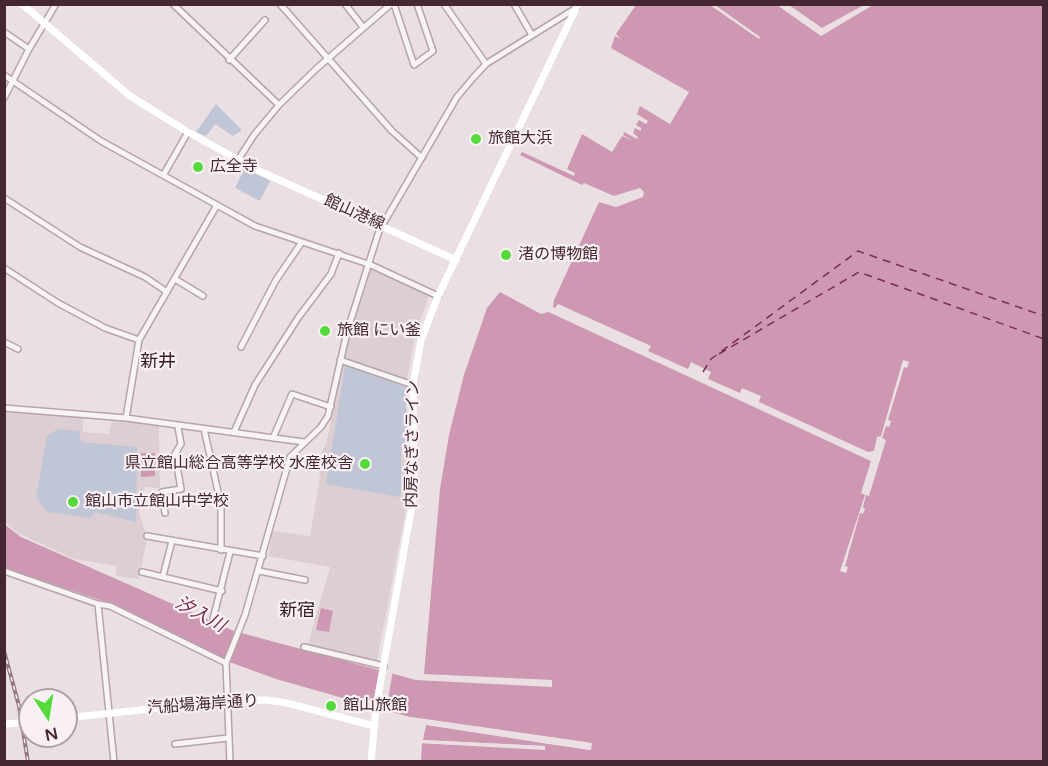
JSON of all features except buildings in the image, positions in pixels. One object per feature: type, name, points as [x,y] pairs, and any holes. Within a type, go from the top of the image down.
[{"type":"street","name":"館山港線","points":[[22,4],[130,96],[188,132],[238,160],[456,260]]},
{"type":"street","points":[[4,98],[29,49],[56,4]]},
{"type":"street","points":[[172,4],[279,105]]},
{"type":"street","points":[[280,4],[392,131],[423,158]]},
{"type":"street","points":[[345,4],[363,27]]},
{"type":"street","points":[[238,160],[254,135],[279,105],[328,58],[393,4],[414,65],[433,51],[417,4]]},
{"type":"street","points":[[444,4],[486,64]]},
{"type":"street","points":[[514,4],[532,35]]},
{"type":"street","points":[[230,762],[225,701],[226,662],[240,632],[290,457],[326,420],[331,407],[340,360],[366,264],[382,225],[457,97],[486,64],[577,6]]},
{"type":"street","points":[[456,260],[577,6]]},
{"type":"street","points":[[229,60],[265,20]]},
{"type":"street","points":[[4,32],[29,49]]},
{"type":"street","points":[[4,75],[101,141],[255,226],[366,264],[438,296]]},
{"type":"street","points":[[164,174],[188,132]]},
{"type":"street","points":[[4,198],[80,247],[145,277],[168,291]]},
{"type":"street","points":[[126,418],[139,340],[217,205]]},
{"type":"street","points":[[241,347],[276,280],[302,242]]},
{"type":"street","points":[[234,432],[255,385],[298,318],[331,274],[339,254]]},
{"type":"street","name":"内房なぎさライン","points":[[371,762],[376,708],[414,494],[413,385],[421,340],[438,296],[456,260]]},
{"type":"street","points":[[4,268],[58,303],[105,328],[139,340]]},
{"type":"street","points":[[175,279],[203,296]]},
{"type":"street","points":[[4,342],[18,349]]},
{"type":"street","points":[[340,360],[413,385]]},
{"type":"street","points":[[273,438],[292,394],[331,407]]},
{"type":"street","points":[[4,408],[126,418],[304,442]]},
{"type":"street","points":[[165,513],[162,492],[181,489],[175,454],[181,444],[178,426]]},
{"type":"street","points":[[204,429],[221,505],[221,550]]},
{"type":"street","points":[[147,536],[263,556]]},
{"type":"street","points":[[163,576],[172,541]]},
{"type":"street","points":[[213,619],[231,552]]},
{"type":"street","points":[[258,571],[305,580]]},
{"type":"street","points":[[4,572],[110,606],[226,662]]},
{"type":"street","points":[[142,572],[222,591]]},
{"type":"street","points":[[98,604],[114,762]]},
{"type":"street","points":[[304,647],[384,668]]},
{"type":"street","name":"汽船場海岸通り","points":[[78,717],[225,701],[287,703],[374,726]]},
{"type":"street","points":[[175,744],[228,738]]},
{"type":"shaded area","points":[[636,5],[710,5],[759,39],[760,37],[715,5],[777,5],[821,36],[873,5],[1043,5],[1043,761],[421,761],[422,743],[545,749],[545,746],[423,740],[426,725],[590,750],[591,743],[410,717],[276,679],[224,660],[106,602],[5,568],[4,524],[21,537],[234,631],[416,680],[552,687],[552,680],[424,674],[440,489],[449,435],[464,375],[487,308],[500,292],[541,314],[548,312],[553,308],[554,300],[599,202],[616,207],[643,197],[644,192],[640,188],[614,196],[584,183],[582,185],[520,155],[522,152],[574,176],[575,173],[567,169],[582,134],[612,152],[622,136],[633,141],[623,135],[624,132],[637,139],[638,137],[633,133],[635,128],[641,131],[641,128],[636,125],[639,120],[646,124],[648,121],[637,114],[640,106],[670,124],[689,92],[611,48],[615,36],[621,39],[616,34]]},
{"type":"shaded area","points":[[789,5],[864,5],[822,28]]},
{"type":"shaded area","points":[[216,104],[242,130],[233,136],[215,124],[206,136],[196,132]]},
{"type":"shaded area","points":[[245,168],[270,181],[260,201],[235,188]]},
{"type":"shaded area","name":"県立館山総合高等学校 水産校舎","points":[[374,268],[429,296],[414,340],[406,387],[407,503],[377,661],[308,644],[330,567],[268,556],[273,531],[310,536],[322,450],[326,445],[343,364],[368,269]]},
{"type":"shaded area","points":[[345,366],[406,387],[407,448],[401,449],[401,493],[398,497],[326,484]]},
{"type":"shaded area","name":"館山市立館山中学校","points":[[4,412],[83,417],[83,432],[109,434],[112,418],[159,426],[160,488],[146,487],[142,491],[139,512],[147,538],[139,579],[116,576],[116,566],[74,559],[18,533],[5,522]]},
{"type":"shaded area","points":[[58,429],[79,431],[81,442],[137,447],[136,522],[95,512],[90,518],[47,512],[36,497],[47,436]]},
{"type":"shaded area","points":[[141,453],[155,453],[155,476],[141,477]]},
{"type":"shaded area","points":[[321,608],[333,611],[329,632],[316,630]]},
{"type":"pier","points":[[558,304],[651,346],[648,351],[688,369],[691,362],[711,372],[708,379],[740,393],[742,388],[761,396],[759,402],[868,452],[874,451],[877,437],[881,436],[903,360],[909,362],[907,368],[904,367],[888,420],[891,421],[889,427],[886,426],[882,438],[886,440],[869,496],[866,495],[863,507],[865,509],[863,514],[860,513],[845,566],[848,567],[846,573],[840,571],[865,495],[861,493],[871,461],[542,309],[550,306],[555,308]]},
{"type":"pier","points":[[380,669],[393,670],[386,712],[372,707]]},
{"type":"pier","points":[[410,717],[592,743],[591,750],[423,724],[424,722],[409,720]]},
{"type":"pier","points":[[420,740],[545,746],[545,750],[419,743]]},
{"type":"ferry route","points":[[703,372],[711,359],[858,251],[1044,316]]},
{"type":"ferry route","points":[[719,354],[859,272],[1044,339]]},
{"type":"railway","points":[[4,651],[19,706],[28,762]]},
{"type":"place","name":"旅館大浜","points":[[476,139]]},
{"type":"place","name":"広全寺","points":[[198,167]]},
{"type":"place","name":"渚の博物館","points":[[506,255]]},
{"type":"place","name":"旅館 にい釜","points":[[325,331]]},
{"type":"place","name":"県立館山総合高等学校 水産校舎","points":[[365,464]]},
{"type":"place","name":"館山市立館山中学校","points":[[73,502]]},
{"type":"place","name":"館山旅館","points":[[331,706]]},
{"type":"district","name":"新井","points":[[158,362]]},
{"type":"district","name":"新宿","points":[[297,611]]},
{"type":"water label","name":"汐入川","points":[[200,615]]}]
